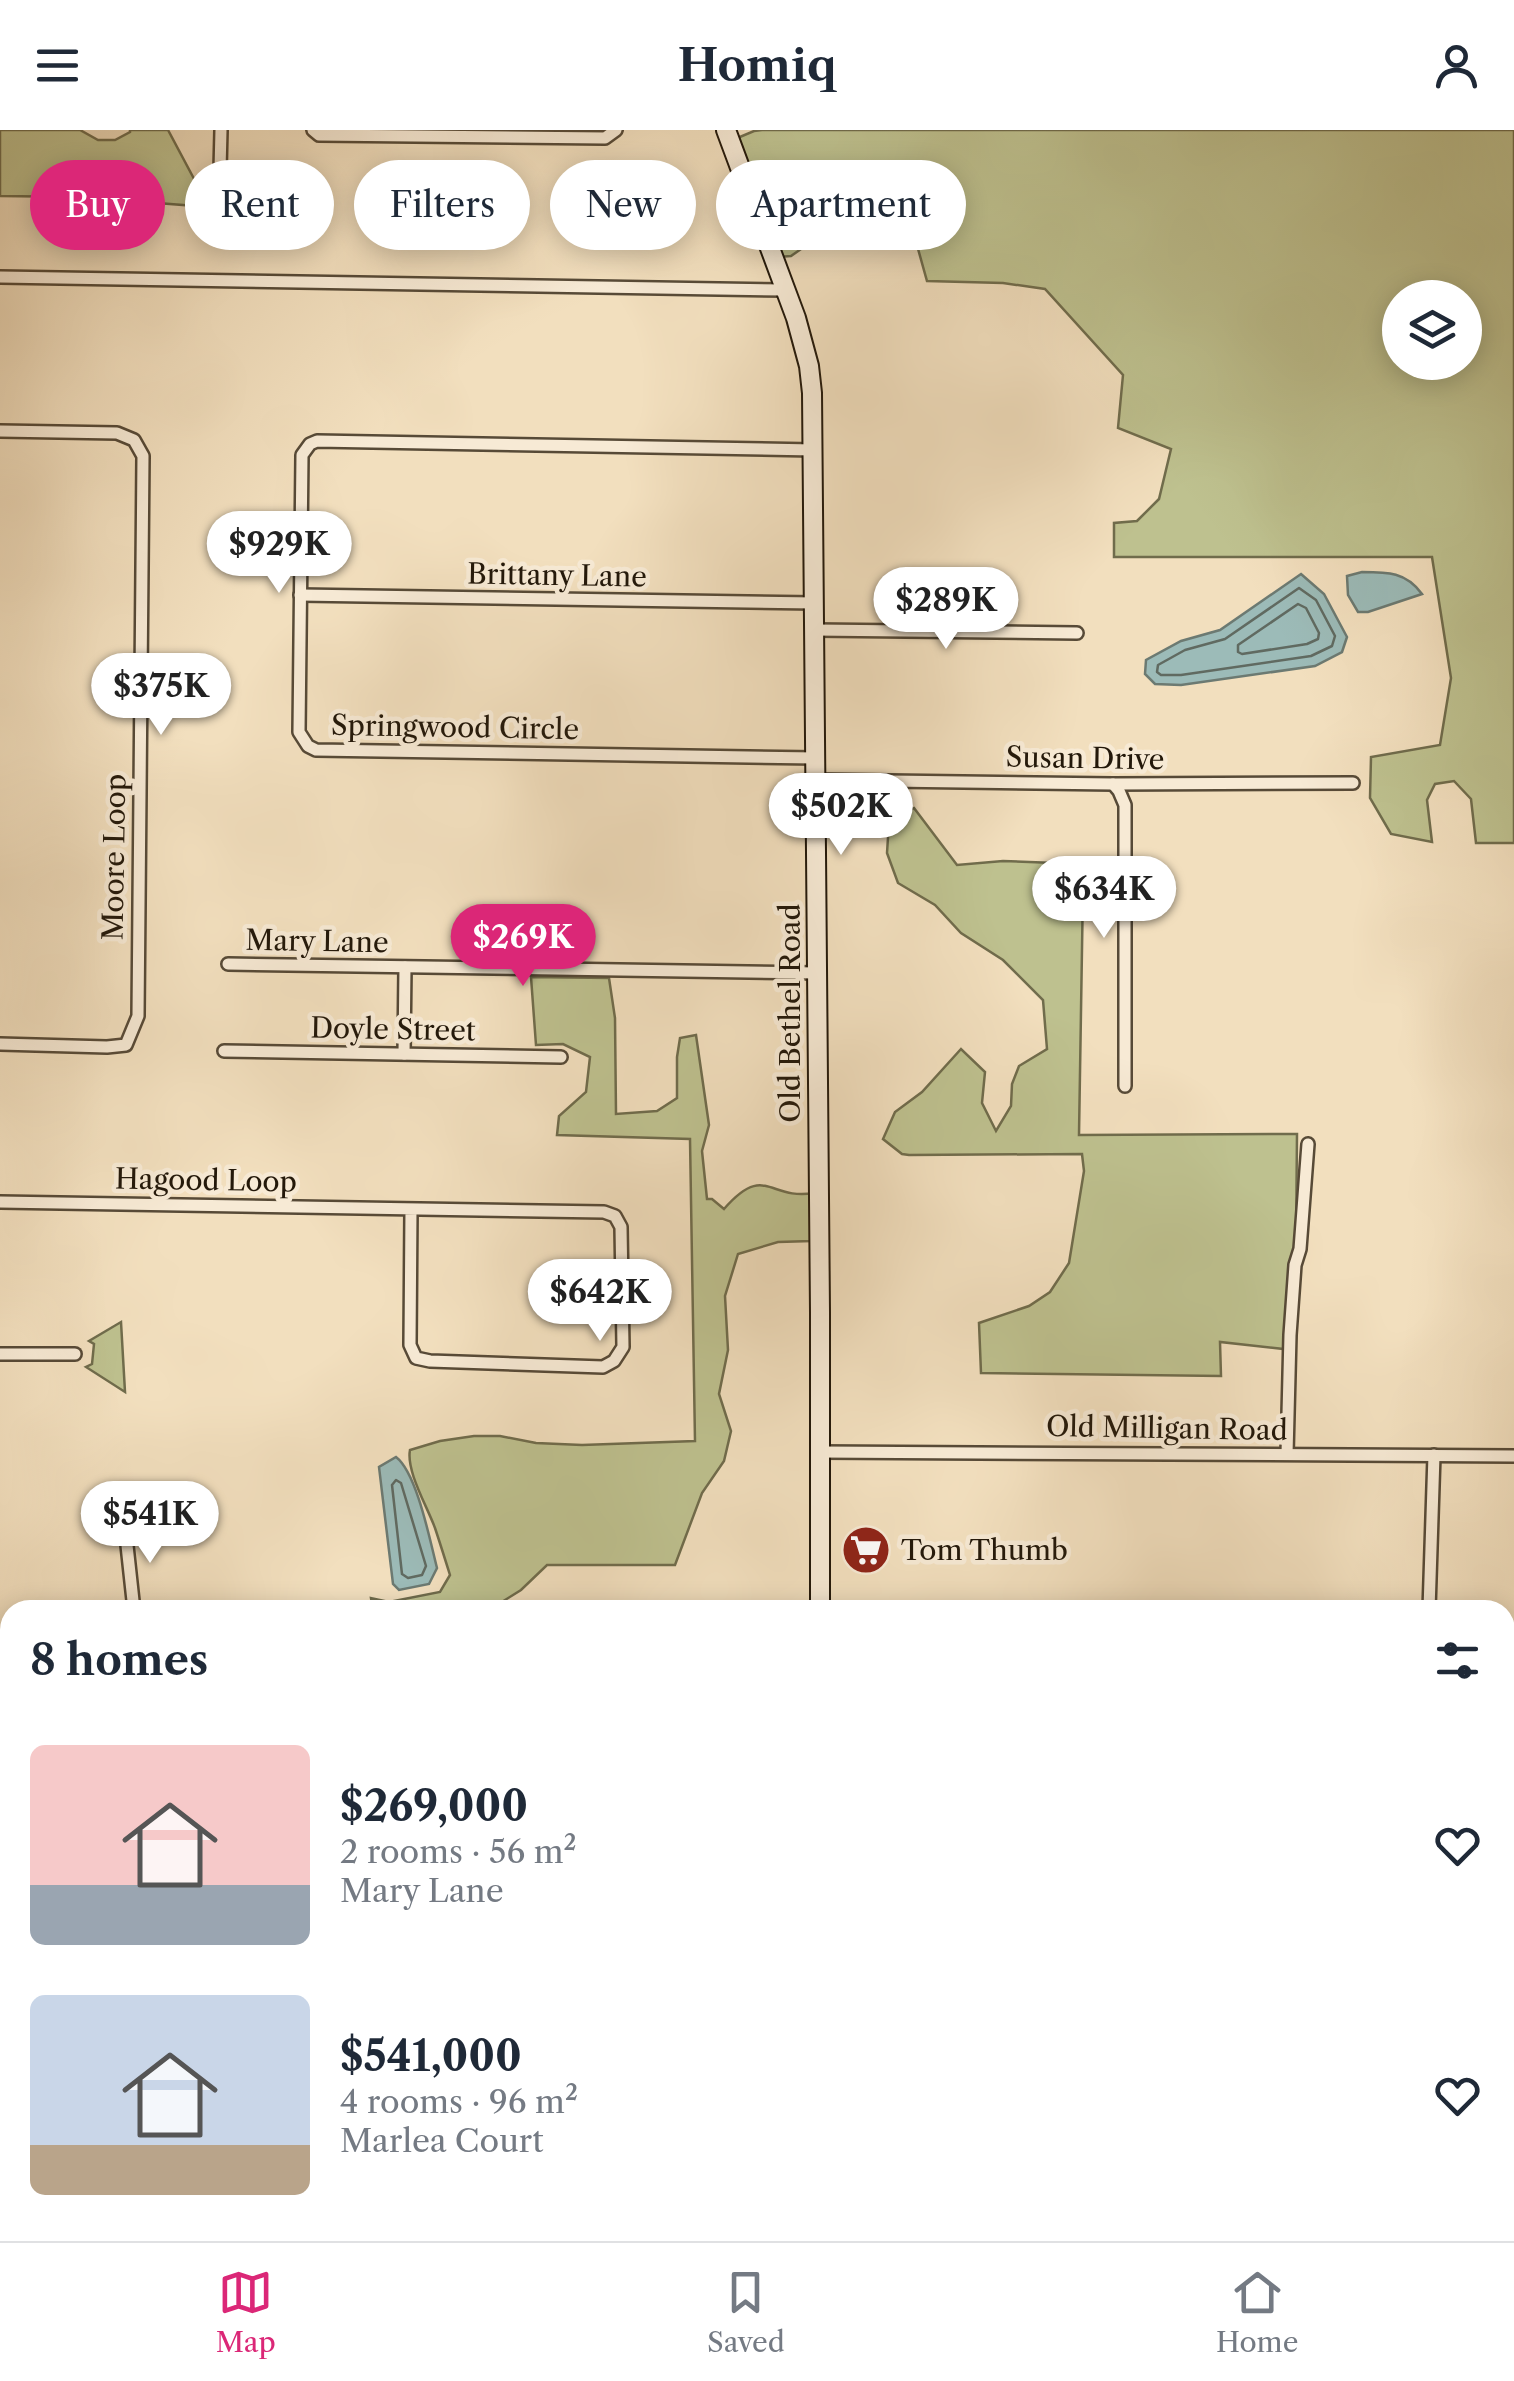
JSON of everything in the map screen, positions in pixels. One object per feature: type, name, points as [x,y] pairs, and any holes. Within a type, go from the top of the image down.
[{"type":"street","points":[[220,160],[222,130]]},
{"type":"street","points":[[312,130],[319,135],[606,138],[616,130]]},
{"type":"street","name":"Old Bethel Road","points":[[726,130],[803,342],[812,393],[820,1600]]},
{"type":"street","points":[[0,277],[784,290]]},
{"type":"street","name":"Moore Loop","points":[[0,430],[117,434],[134,440],[143,456],[138,1016],[126,1045],[0,1044]]},
{"type":"street","name":"Springwood Circle","points":[[814,450],[317,441],[310,444],[302,455],[299,732],[308,746],[316,750],[816,758]]},
{"type":"street","name":"Brittany Lane","points":[[300,595],[814,603]]},
{"type":"street","points":[[815,630],[1077,633]]},
{"type":"street","name":"Susan Drive","points":[[816,780],[1354,784]]},
{"type":"street","points":[[1112,784],[1126,805],[1125,1086]]},
{"type":"street","name":"Mary Lane","points":[[228,964],[818,973]]},
{"type":"street","name":"Mary Lane","points":[[404,1054],[405,967]]},
{"type":"street","name":"Doyle Street","points":[[224,1051],[560,1057]]},
{"type":"street","points":[[1286,1454],[1290,1335],[1308,1144]]},
{"type":"street","name":"Hagood Loop","points":[[0,1202],[410,1208],[604,1212],[615,1216],[621,1227],[622,1347],[614,1361],[604,1367],[416,1358],[410,1345],[410,1208]]},
{"type":"street","points":[[0,1354],[74,1354]]},
{"type":"street","name":"Old Milligan Road","points":[[820,1452],[1514,1456]]},
{"type":"street","points":[[1429,1600],[1434,1455]]},
{"type":"street","points":[[125,1527],[133,1600]]},
{"type":"green space","points":[[0,130],[80,130],[98,140],[115,140],[130,130],[168,130],[185,162],[185,205],[165,204],[165,160],[30,160],[30,196],[0,196]]},
{"type":"green space","points":[[762,130],[1514,130],[1514,843],[1476,843],[1471,799],[1454,781],[1435,784],[1427,800],[1432,842],[1391,834],[1370,798],[1371,757],[1440,745],[1451,678],[1432,557],[1114,557],[1114,523],[1137,521],[1159,499],[1171,449],[1118,428],[1123,375],[1045,289],[1003,283],[927,281],[918,250],[966,250],[966,160],[743,160],[735,139]]},
{"type":"green space","points":[[775,250],[800,250],[791,256],[778,257]]},
{"type":"green space","points":[[914,808],[957,865],[1003,861],[1055,863],[1083,887],[1079,1135],[1297,1134],[1296,1243],[1284,1349],[1220,1342],[1221,1376],[981,1373],[979,1323],[1029,1306],[1050,1292],[1069,1263],[1084,1171],[1082,1154],[909,1155],[883,1139],[895,1112],[922,1092],[961,1049],[985,1072],[982,1103],[996,1131],[1011,1106],[1012,1084],[1019,1066],[1047,1049],[1043,1000],[1003,960],[961,933],[935,905],[898,883],[887,853],[889,822]]},
{"type":"green space","points":[[531,977],[609,978],[615,1018],[616,1114],[657,1111],[677,1098],[680,1038],[696,1035],[709,1125],[702,1151],[707,1199],[724,1209],[738,1195],[759,1185],[799,1194],[814,1193],[811,1241],[778,1242],[738,1254],[725,1296],[728,1350],[719,1394],[731,1431],[724,1461],[702,1493],[675,1565],[547,1565],[505,1600],[399,1600],[440,1592],[450,1575],[414,1478],[410,1450],[474,1436],[582,1445],[695,1441],[690,1139],[557,1135],[559,1116],[586,1092],[590,1057],[563,1044],[536,1045]]},
{"type":"green space","points":[[121,1322],[125,1392],[86,1367],[92,1364],[94,1344],[89,1341]]},
{"type":"water","points":[[1362,572],[1396,575],[1410,581],[1422,594],[1358,612],[1348,595],[1347,576]]},
{"type":"water","points":[[1301,574],[1324,594],[1347,637],[1342,652],[1315,666],[1181,685],[1155,684],[1145,674],[1146,660],[1181,641],[1220,630]]},
{"type":"water","points":[[396,1457],[416,1492],[437,1568],[429,1584],[399,1590],[393,1584],[379,1467]]},
{"type":"place","name":"Tom Thumb","points":[[866,1550]]}]
